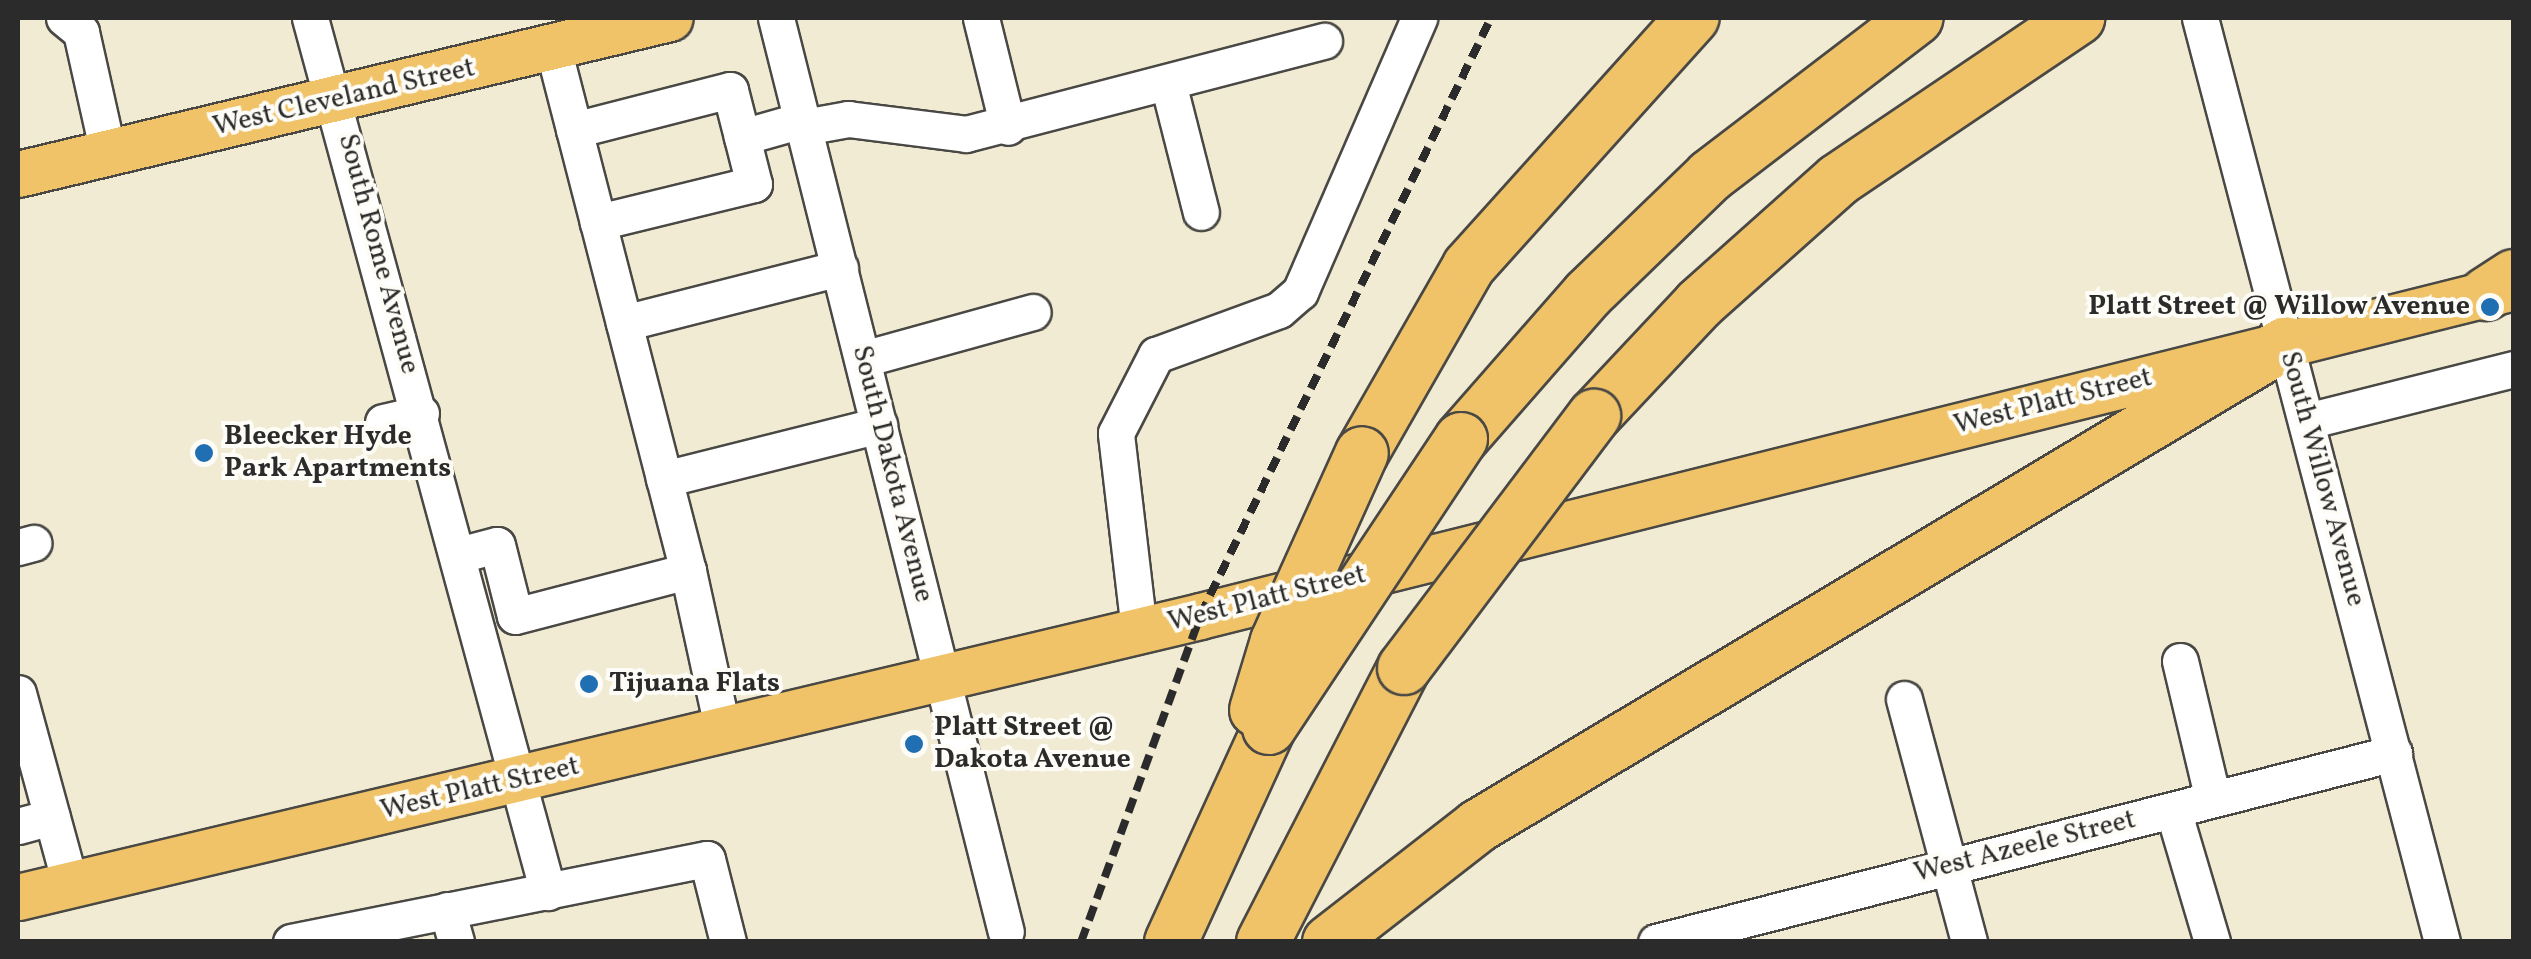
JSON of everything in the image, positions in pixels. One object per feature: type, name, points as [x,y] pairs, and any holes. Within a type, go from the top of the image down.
[{"type":"highway","points":[[1255,746],[1277,641],[1362,453],[1469,266],[1692,18]]},
{"type":"highway","points":[[1170,942],[1255,746],[1461,439],[1588,294],[1710,176],[1918,18]]},
{"type":"highway","points":[[1263,942],[1404,668],[1594,416],[1698,304],[1838,180],[2077,18]]},
{"type":"highway","points":[[1328,942],[1478,826],[2286,343]]},
{"type":"main road","name":"West Cleveland Street","points":[[18,174],[336,100],[548,38],[670,18]]},
{"type":"main road","name":"West Platt Street","points":[[18,897],[521,781],[1139,630],[2504,286]]},
{"type":"street","points":[[64,18],[81,32],[108,153]]},
{"type":"street","name":"South Rome Avenue","points":[[310,18],[336,100],[548,892]]},
{"type":"street","name":"South Dakota Avenue","points":[[776,18],[1006,932]]},
{"type":"street","points":[[981,18],[1008,126]]},
{"type":"street","points":[[1139,630],[1116,433],[1156,356],[1279,310],[1300,292],[1419,18]]},
{"type":"street","name":"South Willow Avenue","points":[[2200,18],[2442,942]]},
{"type":"street","points":[[548,38],[688,570],[724,731]]},
{"type":"street","points":[[742,137],[848,118],[920,135],[1008,126],[1324,42]]},
{"type":"street","points":[[1168,83],[1201,212]]},
{"type":"street","points":[[574,130],[730,90],[754,184],[598,222]]},
{"type":"street","points":[[624,322],[840,268]]},
{"type":"street","points":[[863,359],[1034,312]]},
{"type":"street","points":[[2307,421],[2514,370]]},
{"type":"street","points":[[383,422],[421,413]]},
{"type":"street","points":[[664,479],[880,425]]},
{"type":"street","points":[[459,555],[496,545],[515,616],[688,570]]},
{"type":"street","points":[[2180,662],[2213,800]]},
{"type":"street","points":[[1904,699],[1969,942]]},
{"type":"street","points":[[19,703],[25,749],[52,817],[70,883]]},
{"type":"street","name":"West Azeele Street","points":[[1656,942],[1730,932],[1949,867],[2394,753]]},
{"type":"street","points":[[2173,810],[2212,942]]},
{"type":"street","points":[[18,826],[52,817]]},
{"type":"street","points":[[291,942],[452,926],[548,892],[707,859],[728,942]]},
{"type":"railway","points":[[1081,942],[1200,616],[1491,18]]},
{"type":"place","name":"Platt Street @ Willow Avenue","points":[[2490,307]]},
{"type":"place","name":"Bleecker Hyde Park Apartments","points":[[204,453]]},
{"type":"place","name":"Tijuana Flats","points":[[589,684]]},
{"type":"place","name":"Platt Street @ Dakota Avenue","points":[[914,744]]}]
